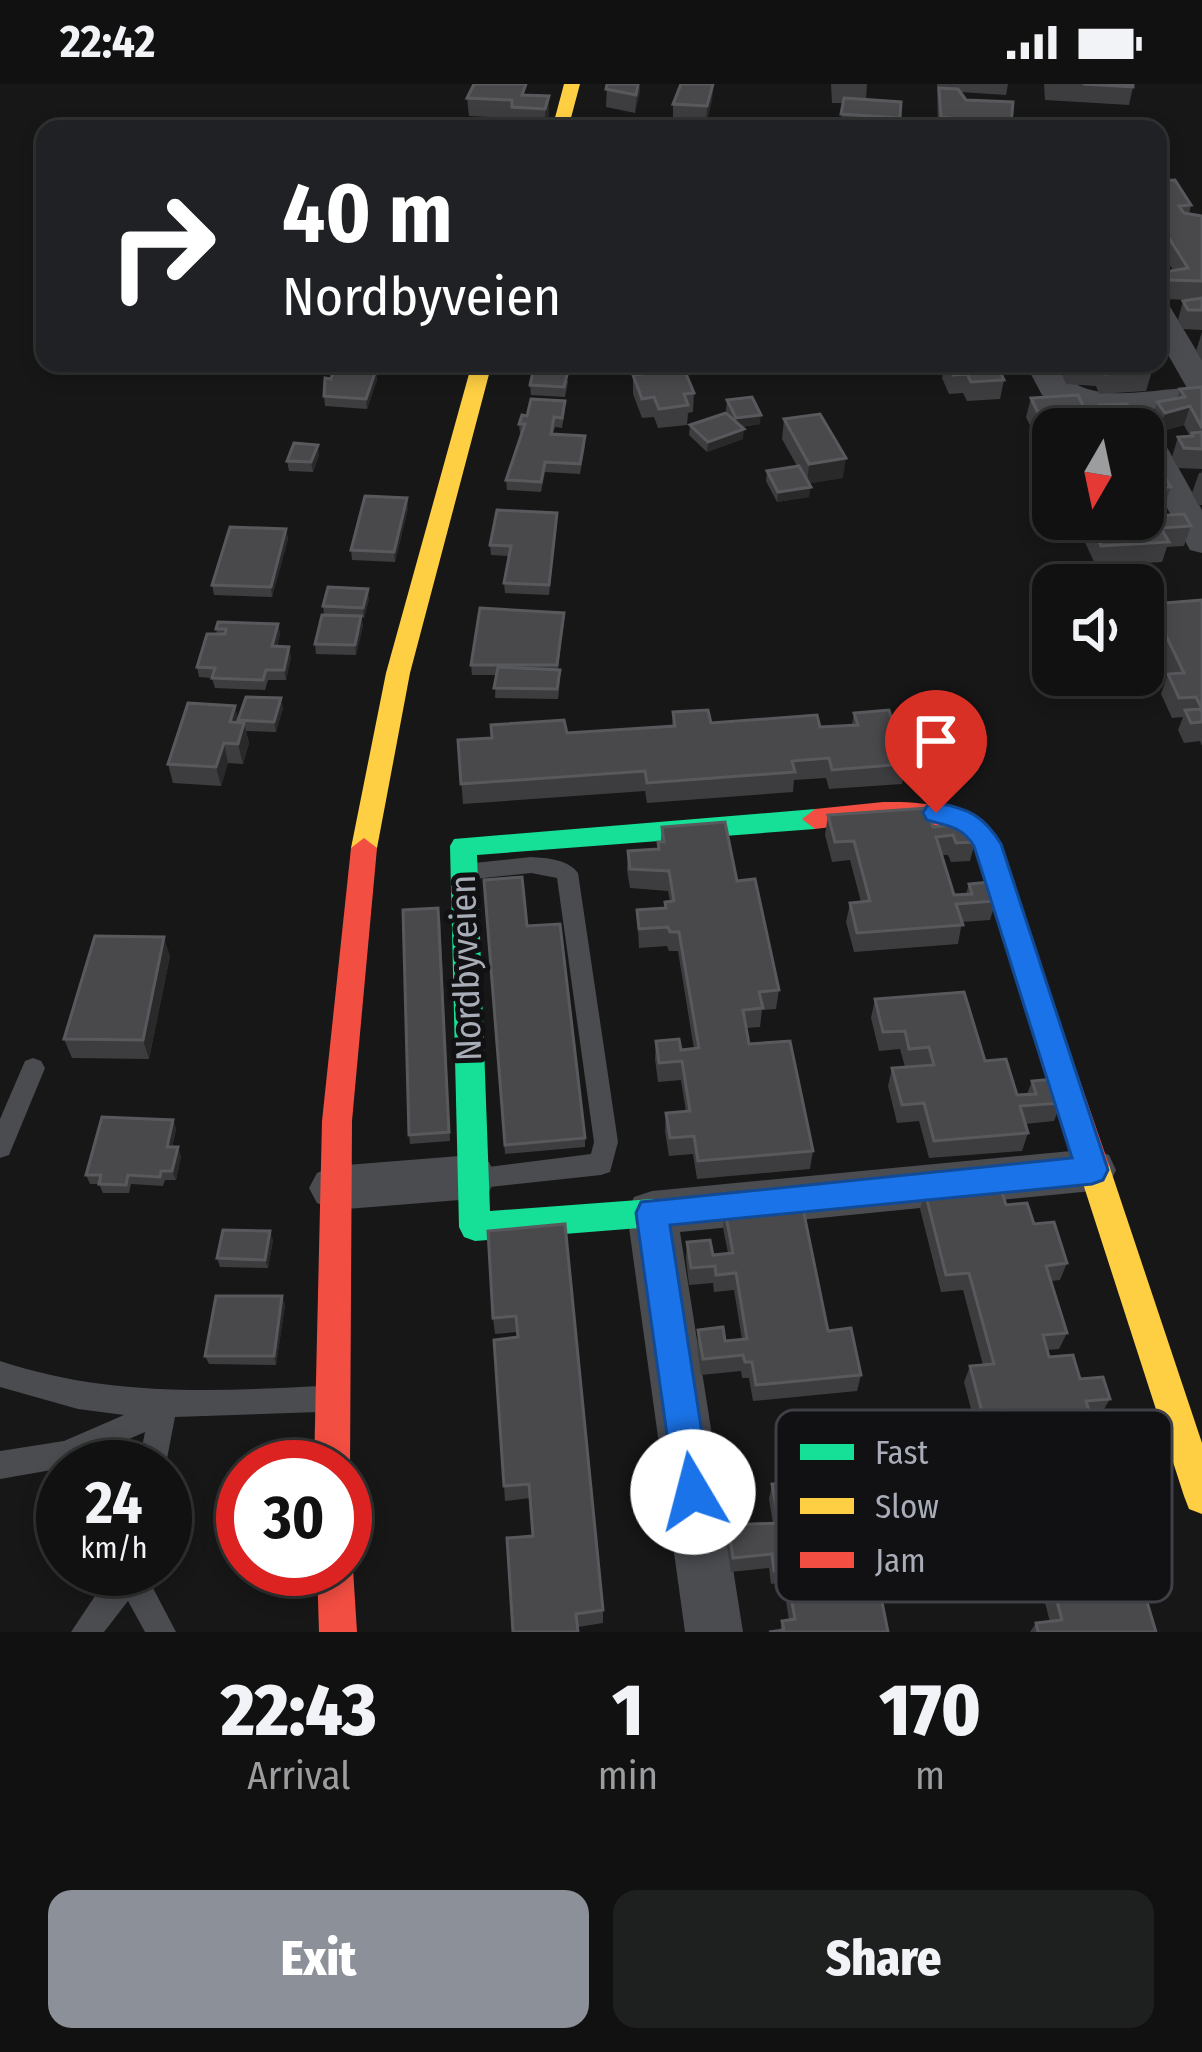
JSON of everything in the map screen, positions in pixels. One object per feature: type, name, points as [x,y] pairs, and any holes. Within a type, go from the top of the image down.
[{"type":"street","points":[[562,120],[572,84]]},
{"type":"street","points":[[1167,327],[1202,387]]},
{"type":"street","points":[[332,1440],[334,1188],[344,1026],[376,777],[480,372]]},
{"type":"street","points":[[1045,372],[1065,398],[1108,408]]},
{"type":"street","points":[[1164,411],[1202,398]]},
{"type":"street","points":[[1164,471],[1202,542]]},
{"type":"street","name":"Nordbyveien","points":[[1092,1170],[475,1227],[463,845],[902,812],[959,817],[976,827],[987,844],[1202,1496]]},
{"type":"street","points":[[334,1188],[472,1178]]},
{"type":"street","points":[[652,1213],[714,1632]]},
{"type":"street","points":[[336,1596],[338,1632]]},
{"type":"lane","points":[[464,872],[555,866],[567,873],[606,1142],[601,1164],[472,1178]]},
{"type":"lane","points":[[0,1148],[33,1068]]},
{"type":"lane","points":[[0,1374],[38,1389],[164,1407],[331,1399]]},
{"type":"lane","points":[[0,1465],[24,1464],[107,1440],[164,1407]]},
{"type":"lane","points":[[157,1440],[164,1407]]},
{"type":"lane","points":[[86,1632],[121,1587],[127,1569],[161,1632]]},
{"type":"building","points":[[474,84],[526,84],[522,95],[549,96],[545,109],[512,107],[512,100],[467,98]]},
{"type":"building","points":[[607,84],[638,84],[636,95],[606,89]]},
{"type":"building","points":[[681,84],[713,84],[707,106],[673,104]]},
{"type":"building","points":[[939,88],[958,89],[966,100],[1013,102],[1011,120],[941,117]]},
{"type":"building","points":[[844,98],[901,102],[900,118],[841,114]]},
{"type":"building","points":[[1167,180],[1175,180],[1191,205],[1179,206],[1184,213],[1202,216],[1202,281],[1170,280],[1167,275],[1188,268],[1167,235]]},
{"type":"building","points":[[1202,298],[1202,310],[1188,310],[1183,301]]},
{"type":"building","points":[[333,372],[375,372],[366,399],[324,396],[325,378],[331,379]]},
{"type":"building","points":[[533,372],[568,372],[564,387],[530,385]]},
{"type":"building","points":[[685,372],[694,393],[684,394],[688,405],[659,409],[654,397],[642,399],[633,375]]},
{"type":"building","points":[[952,372],[1000,372],[1004,380],[971,382],[967,374]]},
{"type":"building","points":[[1202,387],[1202,428],[1190,406],[1165,413],[1157,402],[1185,397],[1180,389]]},
{"type":"building","points":[[1078,395],[1084,408],[1036,408],[1031,398]]},
{"type":"building","points":[[752,397],[761,415],[736,418],[727,400]]},
{"type":"building","points":[[531,399],[565,401],[562,418],[554,417],[551,434],[585,436],[580,464],[545,462],[541,482],[506,480],[525,424],[519,424],[522,415],[527,416]]},
{"type":"building","points":[[1127,404],[1129,408],[1099,405]]},
{"type":"building","points":[[726,413],[744,429],[708,442],[690,425]]},
{"type":"building","points":[[820,414],[846,458],[809,464],[784,419]]},
{"type":"building","points":[[1202,432],[1202,449],[1184,448],[1178,437],[1193,436]]},
{"type":"building","points":[[294,443],[318,445],[311,462],[287,461]]},
{"type":"building","points":[[799,466],[811,487],[778,492],[767,471]]},
{"type":"building","points":[[365,496],[407,498],[394,552],[351,550]]},
{"type":"building","points":[[497,510],[557,513],[549,585],[504,583],[511,546],[490,545]]},
{"type":"building","points":[[1184,514],[1191,526],[1164,528],[1164,515]]},
{"type":"building","points":[[230,527],[286,529],[271,587],[212,585]]},
{"type":"building","points":[[1164,533],[1169,542],[1101,546],[1098,540],[1164,540]]},
{"type":"building","points":[[328,587],[368,589],[363,608],[323,606]]},
{"type":"building","points":[[1202,600],[1202,709],[1196,697],[1179,698],[1168,674],[1184,673],[1164,631],[1164,603]]},
{"type":"building","points":[[480,608],[564,613],[557,665],[471,665]]},
{"type":"building","points":[[322,615],[361,616],[355,645],[315,644]]},
{"type":"building","points":[[218,622],[278,624],[272,646],[289,647],[284,670],[266,670],[263,680],[212,678],[215,668],[197,667],[207,634],[225,634],[226,629],[216,629]]},
{"type":"building","points":[[498,667],[560,670],[557,689],[494,688]]},
{"type":"building","points":[[246,697],[281,698],[274,722],[238,720]]},
{"type":"building","points":[[188,703],[235,706],[230,722],[244,723],[238,744],[224,743],[216,767],[168,764]]},
{"type":"building","points":[[1202,709],[1202,722],[1191,723],[1185,710]]},
{"type":"building","points":[[708,710],[711,723],[817,715],[820,727],[858,725],[854,713],[889,710],[906,764],[832,770],[829,758],[792,761],[795,772],[647,783],[645,771],[461,784],[458,740],[492,738],[491,725],[564,720],[567,733],[675,726],[673,712]]},
{"type":"building","points":[[927,808],[933,827],[970,824],[975,842],[956,843],[953,835],[936,837],[954,895],[972,894],[969,884],[989,882],[996,901],[956,904],[963,925],[857,933],[850,903],[870,901],[854,841],[835,842],[828,815]]},
{"type":"building","points":[[725,822],[737,881],[755,879],[779,990],[759,992],[763,1008],[743,1010],[749,1044],[790,1041],[813,1151],[698,1161],[694,1136],[670,1138],[666,1113],[690,1111],[682,1061],[659,1063],[656,1041],[679,1039],[681,1050],[699,1048],[679,932],[670,932],[668,927],[639,929],[637,910],[666,908],[665,902],[674,901],[669,871],[630,869],[628,851],[659,849],[658,842],[664,842],[662,827]]},
{"type":"building","points":[[522,877],[527,926],[560,924],[585,1138],[505,1145],[484,880]]},
{"type":"building","points":[[438,908],[449,1132],[409,1135],[403,910]]},
{"type":"building","points":[[95,936],[164,937],[143,1040],[64,1039]]},
{"type":"building","points":[[964,992],[985,1061],[1006,1059],[1017,1095],[1036,1094],[1032,1081],[1054,1079],[1061,1103],[1020,1106],[1028,1133],[934,1141],[924,1103],[902,1105],[892,1068],[934,1065],[929,1047],[909,1049],[905,1031],[883,1032],[875,999]]},
{"type":"building","points":[[102,1117],[173,1120],[167,1147],[178,1147],[172,1171],[161,1171],[160,1177],[128,1175],[126,1185],[99,1184],[101,1175],[86,1175]]},
{"type":"building","points":[[1000,1186],[1006,1205],[1027,1203],[1034,1224],[1054,1222],[1067,1263],[1046,1266],[1067,1333],[1043,1335],[1049,1357],[1073,1355],[1080,1379],[1103,1377],[1110,1399],[1086,1401],[1089,1410],[981,1410],[970,1366],[994,1364],[969,1273],[946,1275],[925,1192]]},
{"type":"building","points":[[802,1204],[828,1331],[851,1328],[861,1375],[756,1385],[752,1362],[745,1362],[743,1355],[703,1359],[698,1330],[723,1327],[725,1341],[747,1339],[736,1273],[716,1275],[715,1266],[691,1268],[687,1242],[710,1240],[713,1255],[733,1253],[725,1211]]},
{"type":"building","points":[[565,1224],[603,1610],[576,1614],[578,1632],[513,1632],[507,1538],[533,1536],[529,1484],[504,1486],[494,1340],[518,1337],[516,1316],[493,1318],[488,1231]]},
{"type":"building","points":[[223,1230],[270,1231],[265,1260],[217,1258]]},
{"type":"building","points":[[216,1296],[282,1296],[274,1356],[205,1356]]},
{"type":"building","points":[[776,1523],[776,1571],[772,1554],[733,1558],[728,1525]]},
{"type":"building","points":[[792,1602],[882,1602],[888,1632],[769,1632],[784,1630],[782,1621],[795,1619]]},
{"type":"building","points":[[1057,1602],[1147,1602],[1156,1632],[1038,1632],[1036,1623],[1062,1620]]},
{"type":"traffic: fast","points":[[652,1213],[475,1227],[463,846],[815,819]]},
{"type":"traffic: slow","points":[[562,120],[572,84]]},
{"type":"traffic: slow","points":[[364,848],[398,673],[480,372]]},
{"type":"traffic: slow","points":[[1093,1165],[1202,1496]]},
{"type":"traffic: jam","points":[[815,819],[930,813],[971,828],[987,844],[1093,1165]]},
{"type":"traffic: jam","points":[[332,1440],[337,1121],[364,848]]},
{"type":"traffic: jam","points":[[336,1596],[338,1632]]},
{"type":"route","points":[[693,1492],[652,1213],[1092,1170],[987,844],[976,827],[959,817],[936,813]]}]
